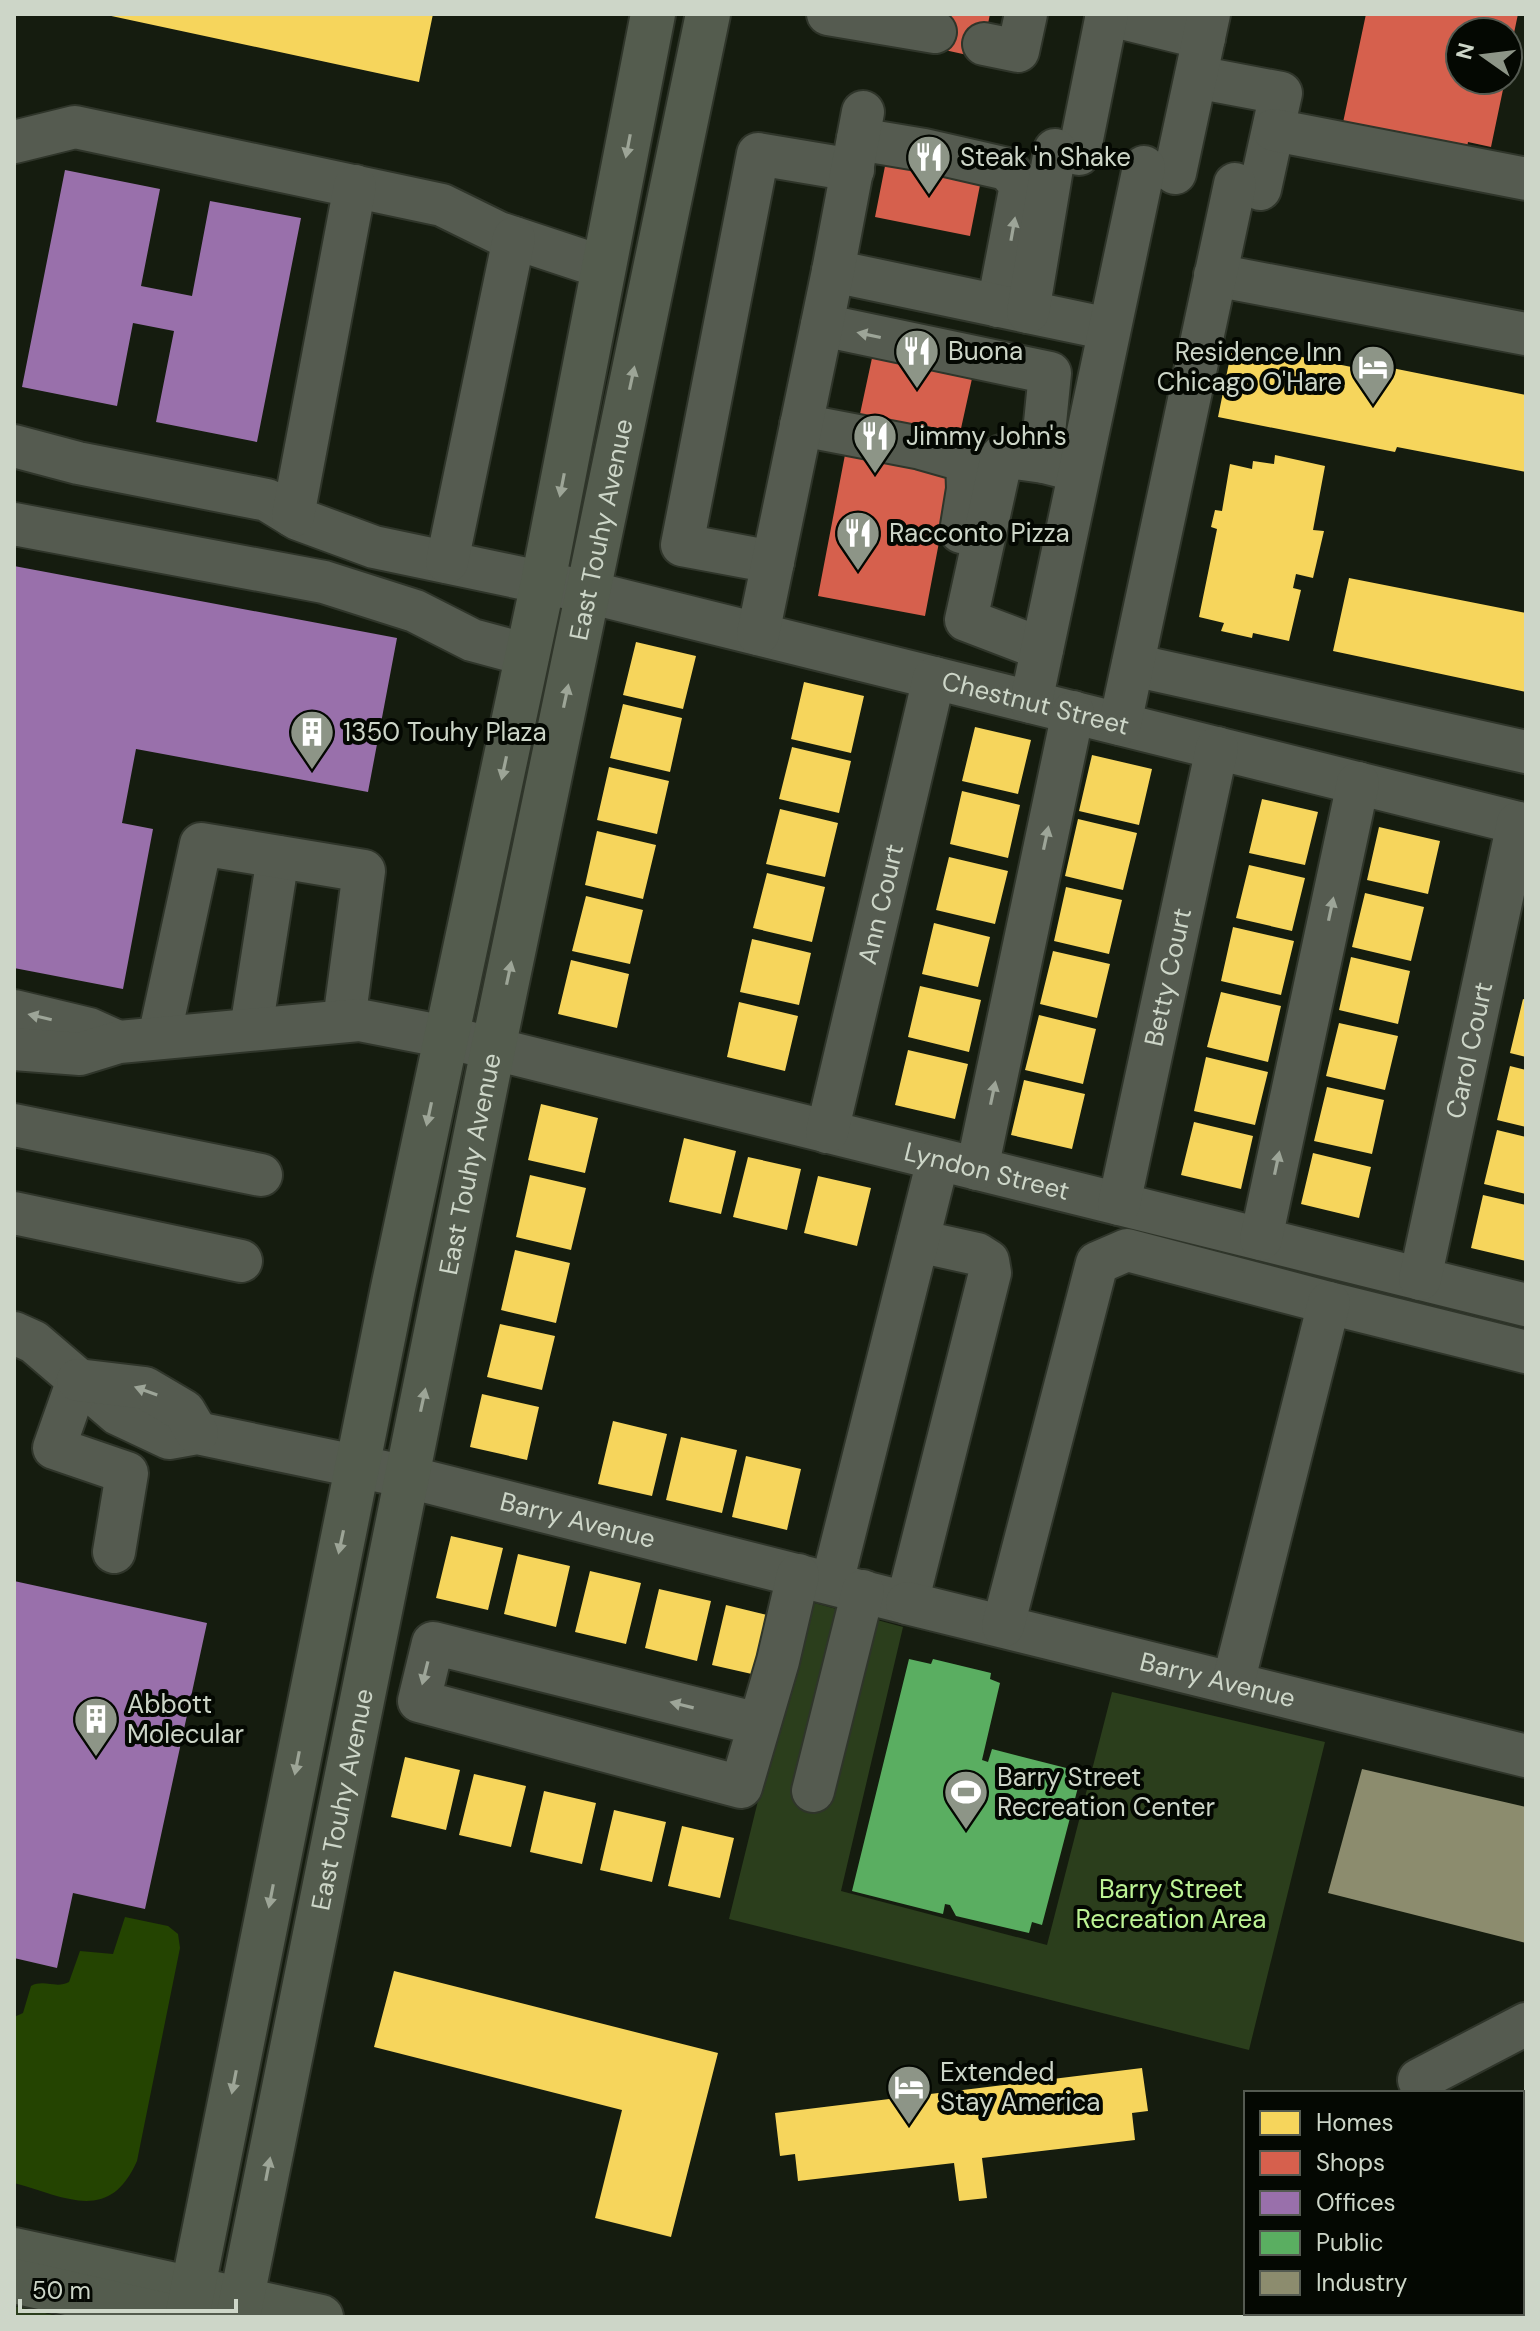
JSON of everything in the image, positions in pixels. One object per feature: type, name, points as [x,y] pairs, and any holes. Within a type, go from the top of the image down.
[{"type":"main road","name":"East Touhy Avenue","points":[[185,2307],[356,1466],[543,582],[653,14]]},
{"type":"main road","name":"East Touhy Avenue","points":[[240,2309],[493,1049],[708,14]]},
{"type":"main road","points":[[256,2229],[290,2290],[328,2317]]},
{"type":"main road","points":[[14,2250],[185,2307]]},
{"type":"main road","points":[[14,2281],[185,2307],[321,2317]]},
{"type":"street","points":[[828,14],[935,32]]},
{"type":"street","points":[[984,44],[1018,51],[1026,14]]},
{"type":"street","points":[[1013,309],[1067,152],[1106,14],[1203,43],[1281,93],[1274,130],[1247,187],[1215,275],[1120,724]]},
{"type":"street","points":[[1031,702],[1042,649],[1062,467],[1203,43]]},
{"type":"street","points":[[16,151],[75,127],[442,205],[514,238],[604,265]]},
{"type":"street","points":[[1274,130],[1526,179]]},
{"type":"street","points":[[773,562],[682,545],[758,154],[858,140],[924,150],[1007,169],[1021,185],[1013,309]]},
{"type":"street","points":[[758,634],[858,140]]},
{"type":"street","points":[[293,516],[355,186]]},
{"type":"street","points":[[447,562],[514,238]]},
{"type":"street","points":[[833,271],[1109,329]]},
{"type":"street","points":[[1215,275],[1526,334]]},
{"type":"street","points":[[822,325],[1050,373],[1043,443],[1062,467]]},
{"type":"street","points":[[801,425],[921,448],[967,461],[968,489],[961,532],[979,560]]},
{"type":"street","name":"Chestnut Street","points":[[14,446],[78,463],[267,500],[293,516],[374,547],[588,592],[1522,824]]},
{"type":"street","points":[[1042,649],[966,620],[1002,456],[1062,467]]},
{"type":"street","points":[[14,524],[324,582],[415,611],[472,640],[528,655]]},
{"type":"street","points":[[1133,665],[1526,752]]},
{"type":"street","name":"Ann Court","points":[[827,1132],[934,678]]},
{"type":"street","points":[[813,1791],[831,1583],[918,1241],[957,1164],[1073,712]]},
{"type":"street","name":"Betty Court","points":[[1119,1204],[1217,748]]},
{"type":"street","points":[[1261,1239],[1358,783]]},
{"type":"street","name":"Carol Court","points":[[1420,1279],[1522,824]]},
{"type":"street","points":[[159,1038],[201,844],[364,871],[344,1021]]},
{"type":"street","points":[[251,1029],[278,857]]},
{"type":"street","points":[[14,1011],[89,1029],[119,1042]]},
{"type":"street","name":"Lyndon Street","points":[[14,1049],[80,1054],[119,1042],[359,1020],[446,1037],[1526,1305]]},
{"type":"street","points":[[14,1125],[261,1175]]},
{"type":"street","points":[[14,1213],[241,1261]]},
{"type":"street","points":[[907,1603],[990,1273],[988,1261],[977,1254],[918,1241]]},
{"type":"street","points":[[1003,1626],[1097,1263],[1127,1250],[1526,1352]]},
{"type":"street","points":[[1233,1683],[1329,1303]]},
{"type":"street","name":"Barry Avenue","points":[[14,1333],[34,1342],[118,1414],[169,1438],[197,1433],[408,1477],[1526,1756]]},
{"type":"street","points":[[78,1380],[54,1448],[127,1473],[114,1552]]},
{"type":"street","points":[[758,1724],[433,1643],[419,1701],[741,1787],[778,1661],[831,1583]]},
{"type":"street","points":[[1419,2080],[1526,2024]]},
{"type":"green space","name":"Barry Street Recreation Area","points":[[807,1601],[903,1627],[841,1891],[1047,1945],[1112,1692],[1325,1742],[1249,2050],[729,1919]]},
{"type":"green space","points":[[14,2306],[63,2317],[14,2317]]},
{"type":"shaded area","points":[[125,1917],[168,1926],[178,1934],[180,1948],[137,2161],[126,2181],[113,2193],[99,2199],[68,2199],[14,2183],[14,2017],[23,2013],[31,1986],[69,1982],[80,1951],[113,1954]]},
{"type":"building: Homes","points":[[102,14],[433,14],[419,82]]},
{"type":"building: Homes","name":"Residence Inn Chicago O'Hare","points":[[1233,343],[1386,374],[1387,367],[1526,395],[1526,472],[1397,447],[1395,452],[1218,417]]},
{"type":"building: Homes","name":"Residence Inn Chicago O'Hare","points":[[1275,455],[1325,466],[1313,530],[1324,531],[1313,578],[1296,574],[1293,588],[1301,590],[1289,641],[1253,633],[1252,638],[1221,631],[1224,623],[1199,617],[1217,529],[1211,527],[1215,510],[1222,511],[1230,464],[1252,469],[1253,461],[1274,464]]},
{"type":"building: Homes","points":[[1349,578],[1526,613],[1526,692],[1333,651]]},
{"type":"building: Homes","points":[[636,642],[696,656],[683,709],[623,695]]},
{"type":"building: Homes","points":[[804,682],[864,696],[851,753],[791,739]]},
{"type":"building: Homes","points":[[623,704],[682,718],[670,772],[610,758]]},
{"type":"building: Homes","points":[[975,727],[1031,740],[1018,794],[962,781]]},
{"type":"building: Homes","points":[[792,747],[851,761],[839,813],[779,799]]},
{"type":"building: Homes","points":[[1092,755],[1152,769],[1139,825],[1079,811]]},
{"type":"building: Homes","points":[[609,767],[669,781],[657,834],[597,820]]},
{"type":"building: Homes","points":[[962,791],[1020,805],[1008,858],[950,844]]},
{"type":"building: Homes","points":[[1262,799],[1318,812],[1305,865],[1249,853]]},
{"type":"building: Homes","points":[[780,809],[838,823],[825,877],[766,864]]},
{"type":"building: Homes","points":[[1078,819],[1137,833],[1123,890],[1065,876]]},
{"type":"building: Homes","points":[[1379,827],[1440,841],[1428,894],[1367,880]]},
{"type":"building: Homes","points":[[597,831],[656,845],[643,899],[585,885]]},
{"type":"building: Homes","points":[[949,857],[1008,871],[995,924],[936,910]]},
{"type":"building: Homes","points":[[1249,865],[1305,878],[1292,931],[1236,918]]},
{"type":"building: Homes","points":[[767,873],[825,887],[812,942],[753,928]]},
{"type":"building: Homes","points":[[1066,887],[1122,900],[1109,954],[1054,941]]},
{"type":"building: Homes","points":[[1365,893],[1424,907],[1411,961],[1352,947]]},
{"type":"building: Homes","points":[[586,896],[643,910],[630,964],[572,951]]},
{"type":"building: Homes","points":[[934,923],[990,937],[978,987],[922,974]]},
{"type":"building: Homes","points":[[1233,927],[1294,941],[1281,995],[1221,981]]},
{"type":"building: Homes","points":[[752,939],[811,953],[799,1005],[740,992]]},
{"type":"building: Homes","points":[[1053,951],[1110,964],[1097,1018],[1040,1004]]},
{"type":"building: Homes","points":[[1351,957],[1410,971],[1398,1024],[1339,1010]]},
{"type":"building: Homes","points":[[571,960],[629,974],[617,1028],[558,1014]]},
{"type":"building: Homes","points":[[920,986],[981,1000],[969,1052],[908,1037]]},
{"type":"building: Homes","points":[[1221,992],[1281,1006],[1268,1062],[1207,1047]]},
{"type":"building: Homes","points":[[1523,999],[1526,1000],[1526,1057],[1510,1053]]},
{"type":"building: Homes","points":[[739,1002],[798,1016],[785,1071],[727,1057]]},
{"type":"building: Homes","points":[[1039,1015],[1096,1029],[1083,1084],[1025,1070]]},
{"type":"building: Homes","points":[[1339,1023],[1398,1036],[1385,1090],[1326,1076]]},
{"type":"building: Homes","points":[[908,1050],[968,1064],[955,1119],[895,1105]]},
{"type":"building: Homes","points":[[1206,1057],[1268,1072],[1255,1125],[1194,1111]]},
{"type":"building: Homes","points":[[1510,1066],[1526,1070],[1526,1127],[1497,1120]]},
{"type":"building: Homes","points":[[1024,1080],[1085,1094],[1072,1149],[1011,1135]]},
{"type":"building: Homes","points":[[1327,1087],[1384,1100],[1372,1154],[1314,1141]]},
{"type":"building: Homes","points":[[541,1104],[598,1118],[585,1173],[528,1160]]},
{"type":"building: Homes","points":[[1194,1122],[1253,1136],[1241,1189],[1181,1175]]},
{"type":"building: Homes","points":[[1497,1130],[1526,1137],[1526,1194],[1484,1184]]},
{"type":"building: Homes","points":[[684,1138],[736,1151],[721,1214],[669,1202]]},
{"type":"building: Homes","points":[[1313,1153],[1371,1167],[1359,1218],[1301,1204]]},
{"type":"building: Homes","points":[[748,1157],[801,1169],[787,1230],[733,1217]]},
{"type":"building: Homes","points":[[530,1175],[586,1188],[571,1250],[516,1237]]},
{"type":"building: Homes","points":[[818,1176],[871,1188],[857,1246],[804,1233]]},
{"type":"building: Homes","points":[[1483,1195],[1526,1205],[1526,1261],[1471,1248]]},
{"type":"building: Homes","points":[[515,1250],[570,1263],[556,1323],[501,1310]]},
{"type":"building: Homes","points":[[500,1324],[555,1336],[542,1390],[487,1377]]},
{"type":"building: Homes","points":[[482,1394],[539,1407],[527,1460],[470,1447]]},
{"type":"building: Homes","points":[[613,1421],[667,1434],[652,1496],[598,1484]]},
{"type":"building: Homes","points":[[681,1437],[737,1450],[722,1513],[666,1500]]},
{"type":"building: Homes","points":[[746,1456],[801,1469],[787,1530],[732,1517]]},
{"type":"building: Homes","points":[[451,1536],[503,1548],[488,1610],[436,1598]]},
{"type":"building: Homes","points":[[518,1554],[570,1566],[556,1627],[504,1614]]},
{"type":"building: Homes","points":[[590,1571],[641,1583],[626,1644],[575,1632]]},
{"type":"building: Homes","points":[[659,1589],[711,1601],[697,1661],[645,1648]]},
{"type":"building: Homes","points":[[726,1605],[779,1618],[765,1677],[712,1665]]},
{"type":"building: Homes","points":[[405,1757],[460,1770],[446,1830],[391,1817]]},
{"type":"building: Homes","points":[[474,1774],[526,1786],[511,1847],[459,1835]]},
{"type":"building: Homes","points":[[544,1791],[596,1803],[582,1864],[530,1852]]},
{"type":"building: Homes","points":[[614,1810],[666,1822],[652,1882],[600,1870]]},
{"type":"building: Homes","points":[[682,1826],[734,1838],[720,1898],[668,1886]]},
{"type":"building: Homes","points":[[394,1971],[718,2053],[671,2237],[595,2218],[622,2110],[374,2047]]},
{"type":"building: Homes","points":[[1142,2068],[1148,2111],[1132,2113],[1135,2140],[982,2158],[987,2198],[959,2201],[954,2163],[798,2181],[795,2154],[780,2156],[775,2113]]},
{"type":"building: Shops","points":[[938,14],[990,14],[981,58],[931,47]]},
{"type":"building: Shops","points":[[1366,14],[1518,14],[1444,16],[1444,96],[1502,96],[1491,147],[1468,142],[1465,158],[1341,132]]},
{"type":"building: Shops","name":"Steak 'n Shake","points":[[887,156],[982,175],[970,236],[875,217]]},
{"type":"building: Shops","name":"Buona","points":[[875,344],[975,365],[960,433],[860,414]]},
{"type":"building: Shops","points":[[848,439],[955,458],[925,616],[818,596]]},
{"type":"building: Offices","points":[[65,170],[160,189],[141,286],[192,296],[210,201],[301,218],[257,442],[156,422],[174,331],[133,323],[117,406],[22,387]]},
{"type":"building: Offices","name":"1350 Touhy Plaza","points":[[14,566],[397,638],[368,792],[136,749],[122,823],[153,829],[123,989],[14,968]]},
{"type":"building: Offices","name":"Abbott Molecular","points":[[14,1581],[207,1623],[145,1909],[73,1893],[57,1968],[14,1958]]},
{"type":"building: Public","name":"Barry Street Recreation Center","points":[[909,1659],[931,1664],[933,1659],[991,1673],[990,1679],[1000,1683],[982,1760],[988,1762],[992,1749],[1082,1772],[1042,1925],[1032,1922],[1029,1933],[956,1916],[950,1905],[945,1904],[943,1914],[852,1891]]},
{"type":"building: Industry","points":[[1362,1769],[1526,1807],[1526,1943],[1328,1893]]},
{"type":"place","name":"Steak 'n Shake","points":[[929,196]]},
{"type":"place","name":"Buona","points":[[917,390]]},
{"type":"place","name":"Residence Inn Chicago O'Hare","points":[[1373,406]]},
{"type":"place","name":"Jimmy John's","points":[[875,475]]},
{"type":"place","name":"Racconto Pizza","points":[[858,572]]},
{"type":"place","name":"1350 Touhy Plaza","points":[[312,771]]},
{"type":"place","name":"Abbott Molecular","points":[[96,1758]]},
{"type":"place","name":"Barry Street Recreation Center","points":[[966,1831]]},
{"type":"place","name":"Extended Stay America","points":[[909,2126]]}]
